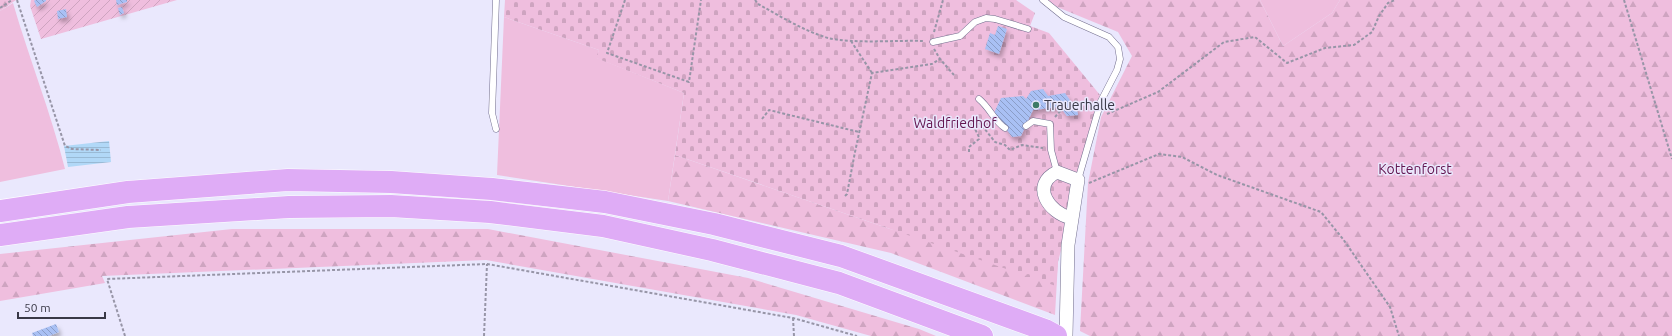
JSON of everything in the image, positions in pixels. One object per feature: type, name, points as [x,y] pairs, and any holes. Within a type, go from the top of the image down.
[{"type":"highway","points":[[0,210],[128,192],[288,180],[391,182],[492,189],[605,202],[714,224],[841,256],[1045,330],[1056,336]]},
{"type":"highway","points":[[0,235],[128,218],[289,207],[391,206],[490,212],[603,226],[712,250],[839,283],[982,336]]},
{"type":"street","points":[[1066,336],[1066,288],[1071,218],[1078,180],[1058,172],[1049,176],[1043,191],[1047,201],[1053,209],[1062,216],[1071,218]]},
{"type":"lane","points":[[496,0],[492,113],[496,128]]},
{"type":"lane","points":[[1042,0],[1064,17],[1109,37],[1118,47],[1120,59],[1117,70],[1101,101],[1078,180]]},
{"type":"lane","points":[[933,42],[960,36],[975,22],[986,18],[995,19],[1028,29]]},
{"type":"lane","points":[[979,99],[988,107],[1000,125],[1005,128]]},
{"type":"lane","points":[[1026,126],[1033,121],[1050,124],[1051,150],[1058,172]]},
{"type":"path","points":[[0,8],[12,0]]},
{"type":"path","points":[[17,0],[66,148],[101,150]]},
{"type":"path","points":[[625,0],[606,53],[689,82],[702,0]]},
{"type":"path","points":[[755,0],[758,4],[791,22],[828,38],[933,42]]},
{"type":"path","points":[[943,0],[933,42],[934,48],[940,59],[954,75]]},
{"type":"path","points":[[1094,125],[1101,117],[1158,92],[1224,42],[1255,37],[1287,63],[1325,48],[1354,45],[1372,32],[1379,16],[1388,3],[1395,0]]},
{"type":"path","points":[[1624,0],[1672,159]]},
{"type":"path","points":[[845,196],[848,194],[859,132],[872,73],[850,40]]},
{"type":"path","points":[[872,73],[932,64],[940,59]]},
{"type":"path","points":[[1050,124],[1062,109]]},
{"type":"path","points":[[762,119],[769,110],[859,132]]},
{"type":"path","points":[[969,152],[969,147],[979,139],[975,129],[980,122],[994,142],[1005,145],[1010,150],[1022,145],[1051,150]]},
{"type":"path","points":[[1083,163],[1088,183],[1159,154],[1182,157],[1217,175],[1321,212],[1343,239],[1390,307],[1399,336]]},
{"type":"path","points":[[484,336],[487,264]]},
{"type":"path","points":[[125,336],[107,279],[487,264],[794,318],[857,336]]},
{"type":"path","points":[[794,318],[794,336]]},
{"type":"green space","points":[[0,0],[16,0],[0,11]]},
{"type":"green space","points":[[31,0],[177,0],[41,39],[30,6]]},
{"type":"green space","name":"Waldfriedhof","points":[[505,0],[1016,0],[1035,13],[1030,26],[1049,33],[1100,95],[1058,262],[1056,286],[675,155],[684,93],[596,58],[599,50],[504,17]]},
{"type":"green space","name":"Kottenforst","points":[[1040,0],[1260,0],[1283,46],[1332,13],[1340,0],[1672,0],[1672,336],[1090,336],[1080,331],[1088,183],[1101,117],[1132,56],[1118,32]]},
{"type":"green space","points":[[1260,0],[1340,0],[1332,13],[1283,46]]},
{"type":"green space","points":[[13,3],[65,169],[0,182],[0,11]]},
{"type":"green space","points":[[504,17],[599,50],[597,58],[684,93],[668,201],[497,175]]},
{"type":"green space","points":[[675,155],[890,229],[1058,262],[1055,315],[891,253],[668,201]]},
{"type":"green space","points":[[232,229],[488,229],[748,278],[919,329],[936,336],[871,336],[796,315],[486,260],[102,276],[105,283],[0,301],[0,254]]},
{"type":"water","points":[[109,141],[111,162],[68,167],[64,146]]},
{"type":"building","points":[[116,0],[127,0],[127,2],[117,5]]},
{"type":"building","points":[[34,1],[46,1],[37,7]]},
{"type":"building","points":[[122,7],[124,13],[120,15],[118,8]]},
{"type":"building","points":[[66,9],[67,17],[58,19],[57,11]]},
{"type":"building","points":[[998,26],[1007,29],[999,54],[985,49],[990,33],[995,35]]},
{"type":"building","name":"Trauerhalle","points":[[1043,89],[1048,96],[1065,93],[1072,103],[1074,102],[1074,107],[1077,107],[1078,115],[1067,116],[1060,107],[1033,110],[1021,136],[1012,137],[994,113],[1001,98],[1023,96],[1026,99],[1031,91]]},
{"type":"building","points":[[56,324],[59,332],[49,336],[33,336],[32,333]]},
{"type":"place","name":"Trauerhalle","points":[[1036,105]]}]
